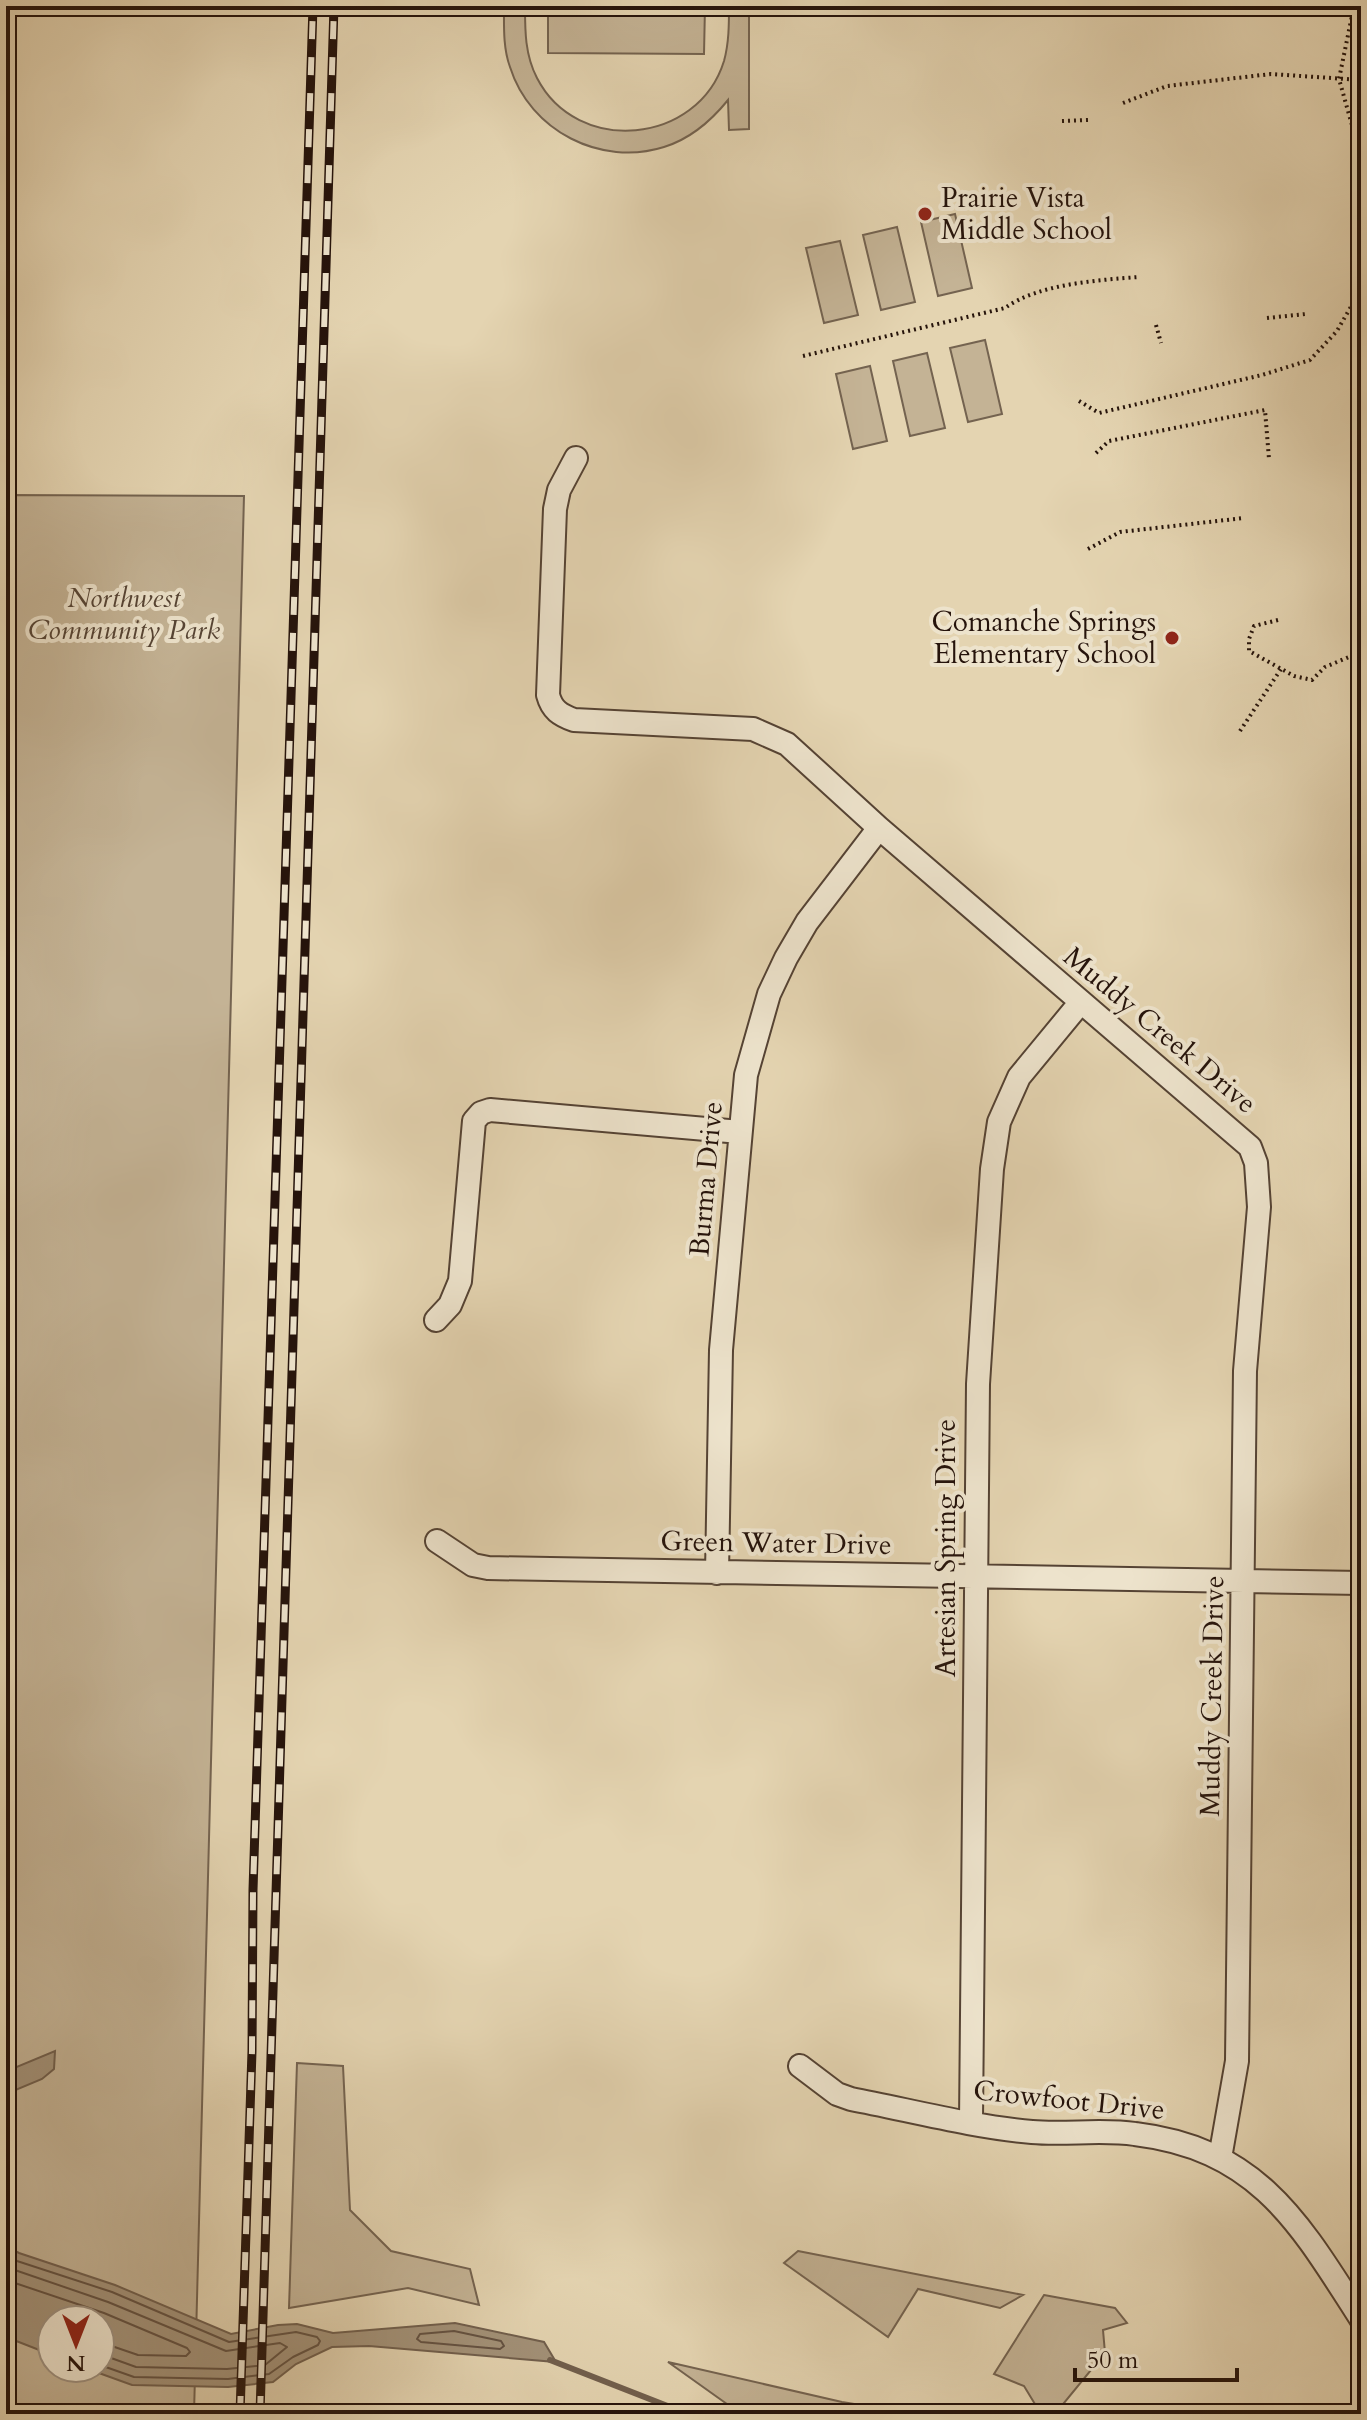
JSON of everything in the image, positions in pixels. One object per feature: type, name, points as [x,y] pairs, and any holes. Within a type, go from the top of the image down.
[{"type":"street","name":"Muddy Creek Drive","points":[[576,458],[559,490],[555,509],[548,695],[551,706],[574,720],[753,729],[787,744],[1080,1003],[1250,1147],[1256,1163],[1259,1207],[1245,1371],[1237,2061],[1220,2158]]},
{"type":"street","name":"Burma Drive","points":[[717,1573],[720,1375],[746,1075],[769,994],[807,922],[879,828]]},
{"type":"street","name":"Artesian Spring Drive","points":[[971,2121],[979,1358],[995,1143],[999,1122],[1019,1077],[1080,1003]]},
{"type":"street","points":[[436,1320],[450,1305],[460,1281],[474,1121],[481,1113],[490,1110],[740,1132]]},
{"type":"street","name":"Green Water Drive","points":[[437,1541],[473,1565],[488,1568],[1361,1583]]},
{"type":"street","name":"Crowfoot Drive","points":[[800,2066],[837,2094],[851,2099],[1036,2132],[1133,2133],[1189,2145],[1220,2158],[1270,2193],[1291,2214],[1361,2319]]},
{"type":"path","points":[[1354,6],[1339,79],[1361,157]]},
{"type":"path","points":[[1123,103],[1167,86],[1256,75],[1361,80]]},
{"type":"path","points":[[1062,121],[1088,120]]},
{"type":"path","points":[[803,356],[1005,308],[1018,298],[1087,281],[1139,277]]},
{"type":"path","points":[[1079,401],[1099,413],[1262,375],[1310,360],[1337,331],[1361,289]]},
{"type":"path","points":[[1267,318],[1306,314]]},
{"type":"path","points":[[1156,325],[1161,343]]},
{"type":"path","points":[[1096,453],[1109,441],[1265,410],[1269,459]]},
{"type":"path","points":[[1088,549],[1120,532],[1244,518]]},
{"type":"path","points":[[1278,620],[1254,626],[1249,651],[1294,676],[1312,680],[1325,667],[1361,652]]},
{"type":"path","points":[[1240,731],[1281,669]]},
{"type":"green space","points":[[504,6],[525,6],[530,61],[537,78],[555,103],[579,120],[607,129],[636,130],[664,124],[689,110],[710,89],[726,54],[729,6],[749,6],[749,129],[729,130],[728,100],[699,128],[664,147],[640,152],[616,152],[571,138],[551,126],[520,90],[506,52]]},
{"type":"green space","points":[[548,6],[705,6],[704,54],[548,53]]},
{"type":"green space","points":[[955,214],[972,288],[938,296],[921,222]]},
{"type":"green space","points":[[897,227],[915,302],[881,310],[863,235]]},
{"type":"green space","points":[[840,241],[858,315],[824,323],[806,248]]},
{"type":"green space","points":[[985,340],[1002,414],[968,422],[950,348]]},
{"type":"green space","points":[[927,353],[945,428],[910,436],[893,361]]},
{"type":"green space","points":[[870,366],[887,441],[853,449],[836,374]]},
{"type":"green space","name":"Northwest Community Park","points":[[6,495],[244,496],[194,2414],[6,2414]]},
{"type":"green space","points":[[297,2063],[343,2066],[350,2210],[391,2251],[470,2269],[479,2305],[408,2288],[289,2308]]},
{"type":"green space","points":[[798,2251],[1023,2295],[1000,2308],[918,2289],[888,2337],[784,2263]]},
{"type":"green space","points":[[1044,2295],[1115,2308],[1127,2323],[1103,2330],[1105,2353],[1055,2414],[1041,2414],[1024,2386],[994,2374]]},
{"type":"green space","points":[[668,2362],[842,2402],[916,2414],[741,2414]]},
{"type":"water","points":[[55,2051],[54,2069],[42,2079],[6,2094],[6,2076],[14,2068]]},
{"type":"water","points":[[6,2246],[115,2285],[231,2334],[297,2324],[333,2333],[455,2323],[544,2342],[556,2362],[369,2346],[332,2347],[296,2364],[273,2382],[228,2387],[132,2385],[116,2379],[116,2304],[36,2304],[36,2349],[6,2337]]},
{"type":"waterway","points":[[550,2360],[688,2414]]},
{"type":"railway","points":[[240,2414],[252,2051],[253,1890],[313,6]]},
{"type":"railway","points":[[260,2414],[334,6]]},
{"type":"place","name":"Prairie Vista Middle School","points":[[925,214]]},
{"type":"place","name":"Comanche Springs Elementary School","points":[[1172,638]]}]
